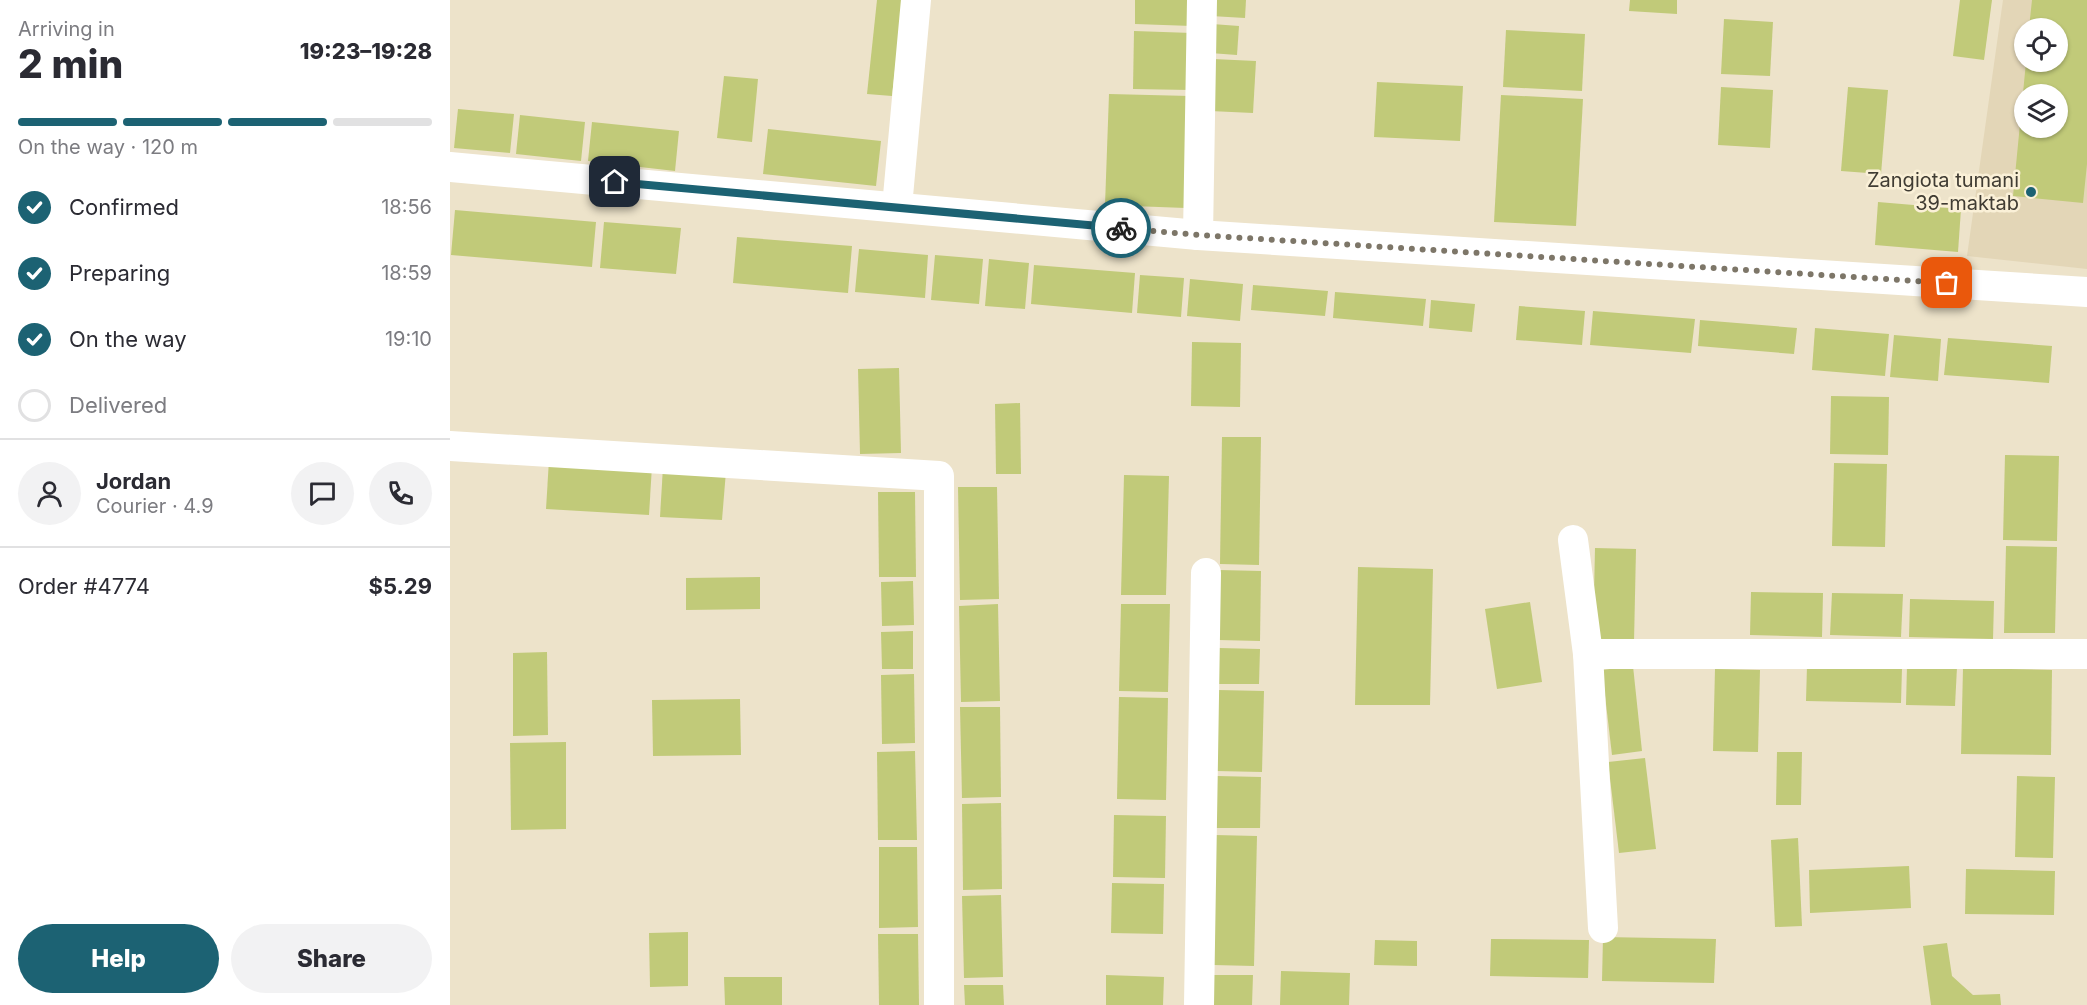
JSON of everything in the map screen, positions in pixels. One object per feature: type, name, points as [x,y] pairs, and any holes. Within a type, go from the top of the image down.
[{"type":"street","points":[[897,207],[916,0]]},
{"type":"street","points":[[1198,235],[1202,0]]},
{"type":"street","points":[[450,167],[1198,235],[2087,292]]},
{"type":"street","points":[[450,446],[939,476],[939,1005]]},
{"type":"street","points":[[1573,540],[1588,654],[1603,928]]},
{"type":"street","points":[[1199,1005],[1206,573]]},
{"type":"street","points":[[1588,654],[2087,654]]},
{"type":"shaded area","name":"Zangiota tumani 39-maktab","points":[[2003,0],[2087,0],[2087,269],[1967,256]]},
{"type":"building","points":[[877,0],[903,0],[892,96],[867,94]]},
{"type":"building","points":[[1135,0],[1193,0],[1192,26],[1135,24]]},
{"type":"building","points":[[1211,0],[1246,0],[1245,18],[1211,16]]},
{"type":"building","points":[[1630,0],[1677,0],[1677,14],[1629,11]]},
{"type":"building","points":[[1960,0],[1992,0],[1984,60],[1953,56]]},
{"type":"building","points":[[2032,0],[2087,0],[2087,164],[2083,203],[2013,196],[2019,138],[2068,138],[2068,84],[2024,84],[2025,72],[2068,72],[2068,18],[2030,18]]},
{"type":"building","points":[[1724,19],[1773,22],[1770,76],[1721,74]]},
{"type":"building","points":[[1212,24],[1239,26],[1237,55],[1210,53]]},
{"type":"building","points":[[1506,30],[1585,34],[1582,91],[1503,87]]},
{"type":"building","points":[[1134,31],[1192,33],[1190,90],[1133,89]]},
{"type":"building","points":[[1213,59],[1256,61],[1253,113],[1210,111]]},
{"type":"building","points":[[724,76],[758,79],[752,142],[717,138]]},
{"type":"building","points":[[1377,82],[1463,86],[1460,141],[1374,137]]},
{"type":"building","points":[[1721,87],[1773,90],[1770,148],[1718,145]]},
{"type":"building","points":[[1848,87],[1888,90],[1881,174],[1841,171]]},
{"type":"building","points":[[1109,94],[1190,96],[1186,208],[1105,205]]},
{"type":"building","points":[[1501,95],[1583,99],[1576,226],[1494,222]]},
{"type":"building","points":[[458,109],[514,114],[510,153],[454,148]]},
{"type":"building","points":[[520,115],[585,122],[581,161],[516,154]]},
{"type":"building","points":[[592,122],[679,131],[675,171],[588,161]]},
{"type":"building","points":[[768,129],[881,141],[876,186],[763,174]]},
{"type":"building","points":[[1878,202],[1961,209],[1958,252],[1875,245]]},
{"type":"building","points":[[455,210],[596,222],[592,267],[451,255]]},
{"type":"building","points":[[604,222],[681,228],[676,274],[600,268]]},
{"type":"building","points":[[737,237],[852,246],[848,293],[733,283]]},
{"type":"building","points":[[859,249],[928,255],[925,298],[855,292]]},
{"type":"building","points":[[935,255],[983,259],[979,304],[931,300]]},
{"type":"building","points":[[989,259],[1029,263],[1025,309],[985,306]]},
{"type":"building","points":[[1034,265],[1135,273],[1132,313],[1031,304]]},
{"type":"building","points":[[1140,275],[1184,278],[1181,317],[1137,313]]},
{"type":"building","points":[[1190,279],[1243,284],[1240,321],[1187,316]]},
{"type":"building","points":[[1253,285],[1328,291],[1325,316],[1251,310]]},
{"type":"building","points":[[1335,292],[1426,299],[1423,326],[1333,318]]},
{"type":"building","points":[[1431,300],[1475,304],[1472,332],[1429,328]]},
{"type":"building","points":[[1519,306],[1585,311],[1582,345],[1516,340]]},
{"type":"building","points":[[1593,311],[1695,319],[1691,353],[1590,345]]},
{"type":"building","points":[[1700,320],[1797,328],[1794,354],[1698,346]]},
{"type":"building","points":[[1815,328],[1889,334],[1885,376],[1812,370]]},
{"type":"building","points":[[1894,335],[1941,339],[1938,381],[1890,377]]},
{"type":"building","points":[[1948,338],[2052,346],[2049,383],[1944,375]]},
{"type":"building","points":[[1192,342],[1241,343],[1240,407],[1191,406]]},
{"type":"building","points":[[899,368],[901,453],[860,454],[858,369]]},
{"type":"building","points":[[1831,396],[1889,397],[1888,455],[1830,454]]},
{"type":"building","points":[[1020,403],[1021,474],[996,474],[995,404]]},
{"type":"building","points":[[1222,437],[1261,437],[1259,565],[1220,564]]},
{"type":"building","points":[[2005,455],[2059,456],[2057,541],[2003,540]]},
{"type":"building","points":[[549,460],[652,466],[649,515],[546,509]]},
{"type":"building","points":[[1834,463],[1887,464],[1885,547],[1832,546]]},
{"type":"building","points":[[663,467],[726,471],[722,520],[660,517]]},
{"type":"building","points":[[1124,475],[1169,476],[1166,595],[1121,595]]},
{"type":"building","points":[[958,487],[997,487],[999,599],[960,600]]},
{"type":"building","points":[[878,492],[915,492],[916,577],[879,577]]},
{"type":"building","points":[[2006,546],[2057,547],[2055,633],[2004,633]]},
{"type":"building","points":[[1595,548],[1636,549],[1634,642],[1593,641]]},
{"type":"building","points":[[1358,567],[1433,569],[1430,705],[1355,705]]},
{"type":"building","points":[[1219,570],[1261,571],[1260,641],[1218,640]]},
{"type":"building","points":[[760,577],[760,609],[686,610],[686,578]]},
{"type":"building","points":[[913,581],[914,625],[882,626],[881,582]]},
{"type":"building","points":[[1751,592],[1823,593],[1822,637],[1750,635]]},
{"type":"building","points":[[1832,593],[1903,594],[1901,637],[1830,635]]},
{"type":"building","points":[[1910,599],[1994,601],[1993,639],[1909,637]]},
{"type":"building","points":[[1530,602],[1542,682],[1497,689],[1485,609]]},
{"type":"building","points":[[998,604],[1000,701],[961,702],[959,606]]},
{"type":"building","points":[[1121,604],[1170,604],[1168,692],[1119,691]]},
{"type":"building","points":[[913,631],[913,669],[882,669],[881,632]]},
{"type":"building","points":[[1219,648],[1260,649],[1259,684],[1218,684]]},
{"type":"building","points":[[547,652],[548,735],[513,736],[513,653]]},
{"type":"building","points":[[1633,666],[1642,751],[1612,755],[1602,670]]},
{"type":"building","points":[[1807,666],[1902,668],[1901,703],[1806,701]]},
{"type":"building","points":[[1907,666],[1957,667],[1955,706],[1906,705]]},
{"type":"building","points":[[1963,668],[2052,670],[2051,755],[1961,754]]},
{"type":"building","points":[[1715,669],[1760,670],[1758,752],[1713,751]]},
{"type":"building","points":[[914,674],[915,743],[882,744],[881,675]]},
{"type":"building","points":[[1218,690],[1264,691],[1262,772],[1216,771]]},
{"type":"building","points":[[1119,697],[1168,698],[1166,800],[1117,799]]},
{"type":"building","points":[[740,699],[741,755],[653,756],[652,700]]},
{"type":"building","points":[[960,707],[1000,707],[1001,797],[962,798]]},
{"type":"building","points":[[566,742],[566,829],[511,830],[510,743]]},
{"type":"building","points":[[915,751],[917,840],[878,840],[877,752]]},
{"type":"building","points":[[1777,752],[1802,752],[1801,805],[1776,805]]},
{"type":"building","points":[[1645,758],[1656,849],[1619,853],[1608,762]]},
{"type":"building","points":[[1217,776],[1261,777],[1260,828],[1216,828]]},
{"type":"building","points":[[2017,776],[2055,777],[2053,858],[2015,857]]},
{"type":"building","points":[[1001,803],[1002,889],[963,890],[962,804]]},
{"type":"building","points":[[1114,815],[1166,816],[1165,878],[1113,877]]},
{"type":"building","points":[[1215,835],[1257,836],[1254,966],[1213,965]]},
{"type":"building","points":[[1798,838],[1802,926],[1775,927],[1771,840]]},
{"type":"building","points":[[879,847],[917,847],[918,927],[879,928]]},
{"type":"building","points":[[1909,866],[1911,908],[1810,913],[1809,870]]},
{"type":"building","points":[[1966,869],[2055,871],[2054,915],[1965,914]]},
{"type":"building","points":[[1112,883],[1164,884],[1163,934],[1111,933]]},
{"type":"building","points":[[1001,895],[1003,977],[964,978],[962,896]]},
{"type":"building","points":[[688,932],[688,986],[650,987],[649,933]]},
{"type":"building","points":[[878,934],[918,934],[919,1005],[879,1005]]},
{"type":"building","points":[[1603,937],[1716,939],[1714,983],[1602,981]]},
{"type":"building","points":[[1491,939],[1589,940],[1588,978],[1490,976]]},
{"type":"building","points":[[1375,940],[1417,941],[1417,966],[1374,965]]},
{"type":"building","points":[[1947,943],[1952,976],[1973,995],[2000,994],[2001,1005],[1931,1005],[1923,946]]},
{"type":"building","points":[[1281,971],[1350,973],[1349,1005],[1280,1005]]},
{"type":"building","points":[[1106,975],[1164,977],[1163,1005],[1106,1005]]},
{"type":"building","points":[[1212,975],[1253,975],[1252,1005],[1212,1005]]},
{"type":"building","points":[[724,977],[782,977],[782,1005],[725,1005]]},
{"type":"building","points":[[964,985],[1003,985],[1004,1005],[965,1005]]},
{"type":"way so far","points":[[1121,228],[1198,235],[1947,283]]},
{"type":"place","name":"Zangiota tumani 39-maktab","points":[[2031,192]]},
{"type":"route","points":[[615,182],[1121,228]]}]
